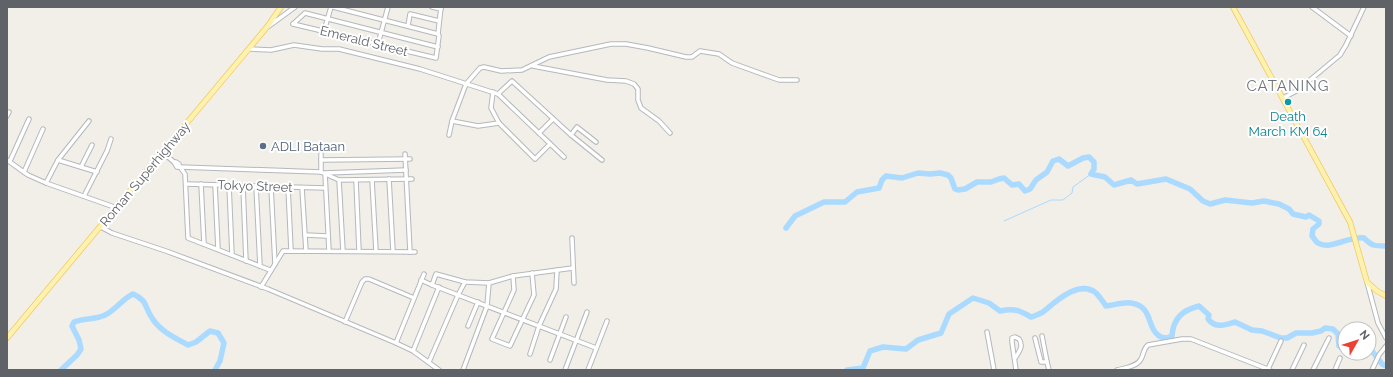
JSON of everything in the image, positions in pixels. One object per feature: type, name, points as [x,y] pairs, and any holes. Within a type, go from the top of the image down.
[{"type":"main road","name":"Roman Superhighway","points":[[7,338],[267,28],[280,7]]},
{"type":"main road","points":[[1233,7],[1346,214],[1355,238],[1367,282],[1377,291],[1386,296]]},
{"type":"street","points":[[267,28],[295,7]]},
{"type":"street","points":[[324,31],[327,18],[332,7],[438,34]]},
{"type":"street","points":[[378,44],[387,7]]},
{"type":"street","points":[[327,18],[438,47],[441,8],[432,7]]},
{"type":"street","points":[[1312,7],[1351,36]]},
{"type":"street","points":[[1283,98],[1298,90],[1336,59],[1343,51],[1364,7]]},
{"type":"street","name":"Emerald Street","points":[[327,18],[305,13],[293,24],[436,58],[438,47]]},
{"type":"street","points":[[408,26],[410,14],[439,21]]},
{"type":"street","points":[[449,134],[452,121],[466,84],[478,69],[482,67],[501,72],[514,72],[533,66],[553,56],[611,44],[648,48],[686,57],[692,57],[702,51],[715,53],[732,63],[768,77],[785,81],[797,80]]},
{"type":"street","points":[[248,49],[271,50],[294,45],[322,49],[339,49],[420,69],[493,92],[498,94],[564,157]]},
{"type":"street","points":[[533,66],[634,84],[638,89],[638,100],[642,108],[659,121],[670,133]]},
{"type":"street","points":[[498,94],[512,81],[571,136],[602,160]]},
{"type":"street","points":[[493,92],[491,108],[499,123],[535,159],[550,144]]},
{"type":"street","points":[[7,116],[9,112]]},
{"type":"street","points":[[29,119],[8,160],[24,172],[46,183],[117,208]]},
{"type":"street","points":[[539,133],[553,119]]},
{"type":"street","points":[[46,183],[58,160],[89,121]]},
{"type":"street","points":[[452,121],[478,126],[499,123]]},
{"type":"street","points":[[571,136],[577,127],[596,142]]},
{"type":"street","points":[[24,172],[44,129]]},
{"type":"street","points":[[84,196],[107,151],[111,139]]},
{"type":"street","points":[[81,167],[92,145]]},
{"type":"street","points":[[163,153],[179,164],[185,174],[188,238],[270,270]]},
{"type":"street","points":[[321,154],[325,188],[328,251]]},
{"type":"street","points":[[406,154],[408,159],[406,179],[410,252]]},
{"type":"street","points":[[321,160],[408,159]]},
{"type":"street","points":[[58,160],[97,172]]},
{"type":"street","points":[[180,167],[323,172],[406,170]]},
{"type":"street","points":[[185,174],[192,168]]},
{"type":"street","points":[[323,172],[339,180],[412,179]]},
{"type":"street","points":[[389,179],[393,251]]},
{"type":"street","points":[[339,180],[343,251]]},
{"type":"street","points":[[356,180],[359,251]]},
{"type":"street","points":[[372,180],[376,251]]},
{"type":"street","name":"Tokyo Street","points":[[186,184],[325,188]]},
{"type":"street","points":[[201,184],[204,244]]},
{"type":"street","points":[[215,185],[218,249]]},
{"type":"street","points":[[229,185],[232,255]]},
{"type":"street","points":[[243,186],[246,261]]},
{"type":"street","points":[[256,186],[260,266]]},
{"type":"street","points":[[271,187],[275,264]]},
{"type":"street","points":[[288,188],[291,250]]},
{"type":"street","points":[[302,188],[306,251]]},
{"type":"street","points":[[101,227],[112,233],[160,248],[261,287],[396,343],[413,351],[439,370]]},
{"type":"street","points":[[305,235],[327,236]]},
{"type":"street","points":[[572,238],[574,283]]},
{"type":"street","points":[[261,287],[283,250],[415,252]]},
{"type":"street","points":[[432,285],[436,274],[465,282],[489,283],[513,276],[573,268]]},
{"type":"street","points":[[530,354],[539,326],[556,289],[557,270]]},
{"type":"street","points":[[513,276],[514,290],[492,339],[510,346],[534,295],[532,273]]},
{"type":"street","points":[[396,343],[424,274]]},
{"type":"street","points":[[345,322],[362,282],[365,279],[369,279],[414,298]]},
{"type":"street","points":[[421,280],[596,348]]},
{"type":"street","points":[[429,362],[458,294],[465,282]]},
{"type":"street","points":[[1367,282],[1378,323],[1386,338]]},
{"type":"street","points":[[463,370],[487,306],[489,283]]},
{"type":"street","points":[[413,351],[439,287]]},
{"type":"street","points":[[468,326],[478,302]]},
{"type":"street","points":[[565,370],[587,312]]},
{"type":"street","points":[[550,360],[566,317]]},
{"type":"street","points":[[588,370],[607,321]]},
{"type":"street","points":[[987,332],[994,370]]},
{"type":"street","points":[[1042,336],[1049,370]]},
{"type":"street","points":[[1015,358],[1022,346],[1019,339],[1015,337],[1012,339],[1016,370]]},
{"type":"street","points":[[1035,338],[1041,362],[1047,362]]},
{"type":"street","points":[[1117,370],[1139,362],[1145,348],[1148,345],[1186,338],[1200,342],[1269,370],[1281,340]]},
{"type":"street","points":[[1313,370],[1329,338]]},
{"type":"street","points":[[1292,370],[1304,345]]},
{"type":"street","points":[[1372,370],[1379,355],[1386,346]]},
{"type":"waterway","points":[[786,228],[795,216],[824,202],[845,202],[857,192],[879,188],[882,180],[886,176],[902,178],[918,173],[940,173],[948,175],[951,178],[955,189],[958,190],[965,189],[977,182],[991,182],[1004,178],[1012,185],[1019,184],[1025,191],[1030,189],[1036,180],[1047,172],[1053,161],[1059,159],[1068,166],[1083,158],[1089,157],[1094,162],[1094,169],[1091,174],[1105,177],[1114,185],[1131,180],[1137,184],[1166,179],[1190,189],[1203,201],[1210,204],[1225,200],[1252,203],[1264,201],[1279,204],[1289,209],[1293,214],[1306,217],[1309,215],[1319,221],[1319,224],[1313,229],[1312,236],[1317,242],[1323,245],[1364,238],[1369,243],[1374,245],[1386,246]]},
{"type":"waterway","points":[[1004,221],[1051,200],[1063,200],[1072,193],[1073,187],[1091,174]]},
{"type":"waterway","points":[[847,370],[863,368],[870,351],[883,347],[906,349],[918,340],[941,333],[949,314],[973,298],[989,303],[1000,311],[1016,310],[1031,317],[1043,312],[1061,298],[1075,290],[1082,289],[1089,289],[1096,293],[1106,306],[1131,303],[1143,308],[1155,332],[1163,338],[1172,336],[1174,324],[1180,316],[1188,310],[1199,306],[1209,315],[1208,319],[1214,324],[1220,325],[1235,322],[1252,330],[1262,331],[1281,338],[1287,338],[1296,333],[1312,333],[1321,331],[1325,328],[1333,329],[1337,333]]},
{"type":"waterway","points":[[61,370],[77,355],[81,349],[79,340],[72,326],[74,322],[105,315],[133,294],[141,299],[145,304],[155,323],[159,327],[168,334],[188,345],[196,342],[210,331],[218,333],[224,343],[220,361],[215,370]]},
{"type":"waterway","points":[[1377,358],[1382,364],[1386,366]]},
{"type":"place","name":"Death March KM 64","points":[[1288,102]]},
{"type":"place","name":"ADLI Bataan","points":[[263,146]]},
{"type":"district","name":"CATANING","points":[[1288,86]]}]
